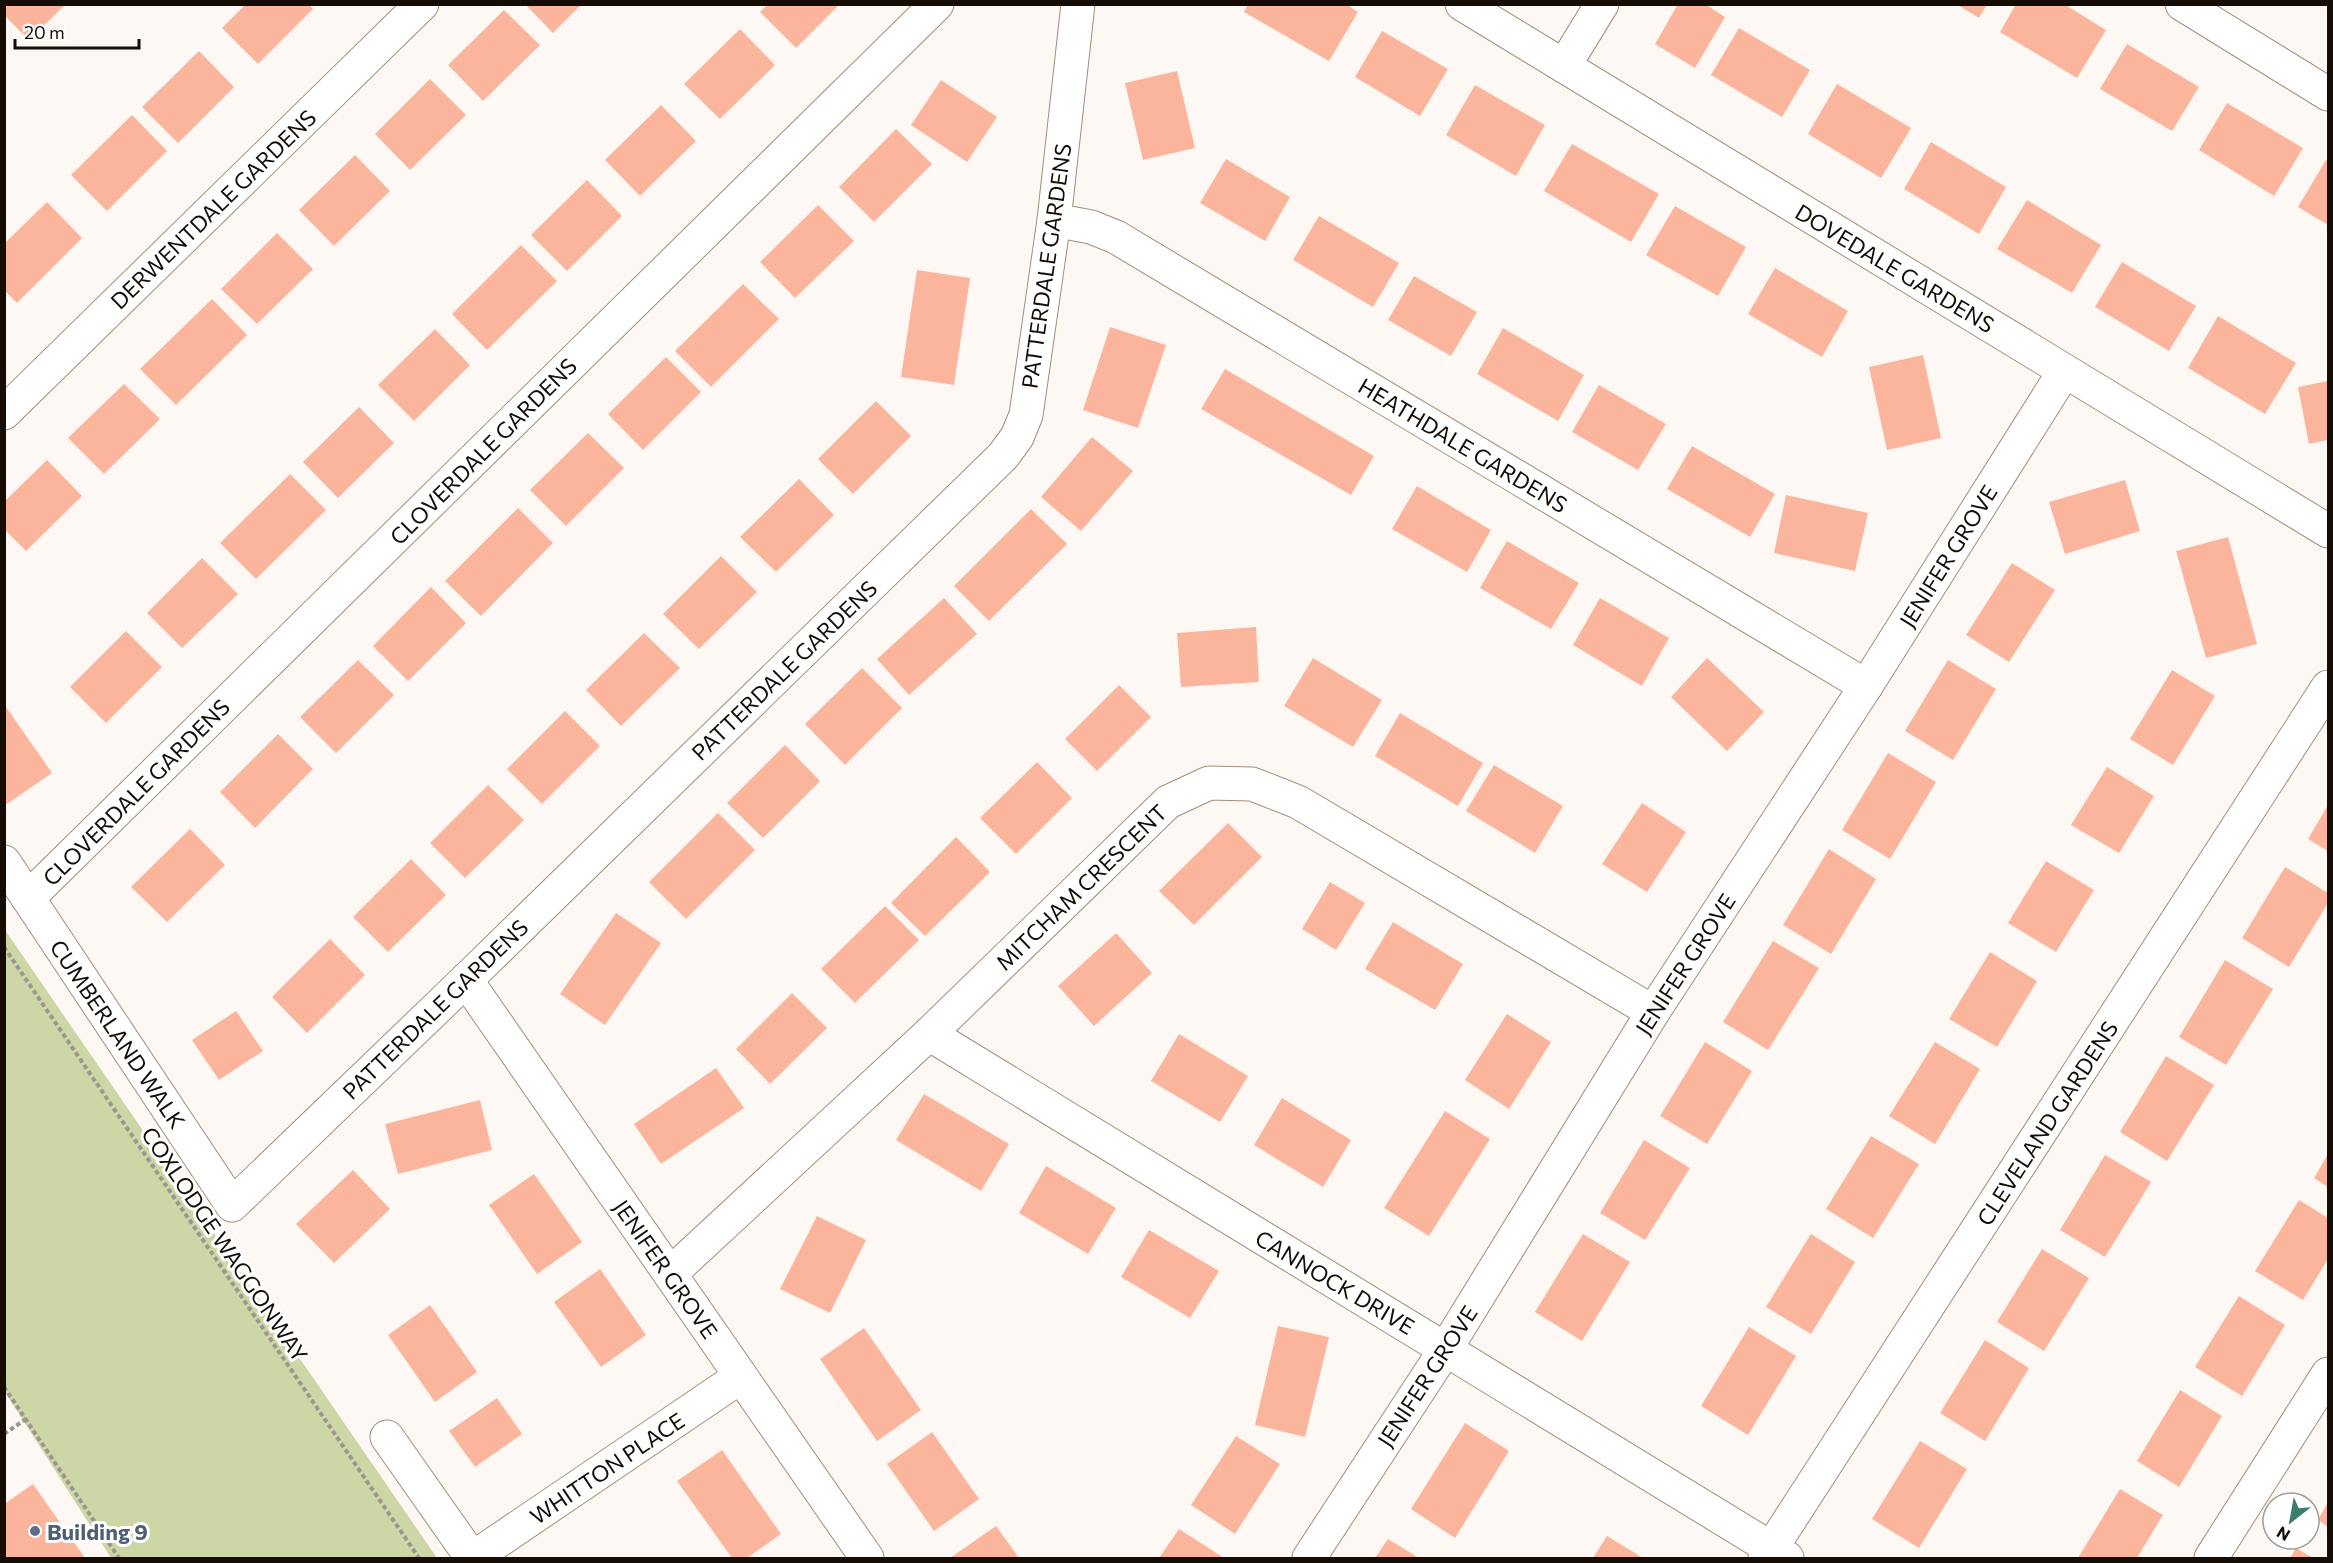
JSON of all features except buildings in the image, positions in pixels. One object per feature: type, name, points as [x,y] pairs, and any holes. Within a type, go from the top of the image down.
[{"type":"street","name":"DERWENTDALE GARDENS","points":[[4,413],[422,4]]},
{"type":"street","name":"CLOVERDALE GARDENS","points":[[28,898],[937,4]]},
{"type":"street","name":"PATTERDALE GARDENS","points":[[232,1205],[1003,456],[1017,437],[1026,415],[1054,220],[1078,4]]},
{"type":"street","name":"DOVEDALE GARDENS","points":[[1462,4],[2328,531]]},
{"type":"street","points":[[1564,66],[1602,4]]},
{"type":"street","points":[[2182,4],[2328,94]]},
{"type":"street","name":"HEATHDALE GARDENS","points":[[1054,220],[1090,227],[1116,237],[1866,686]]},
{"type":"street","name":"JENIFER GROVE","points":[[1309,1558],[1445,1350],[1653,1012],[1866,686],[2064,372]]},
{"type":"street","name":"CLEVELAND GARDENS","points":[[1774,1556],[2328,687]]},
{"type":"street","name":"MITCHAM CRESCENT","points":[[670,1274],[930,1034],[1168,802],[1209,783],[1252,784],[1298,802],[1653,1012]]},
{"type":"street","name":"CUMBERLAND WALK","points":[[4,862],[232,1205]]},
{"type":"street","name":"JENIFER GROVE","points":[[466,980],[867,1558]]},
{"type":"street","name":"CANNOCK DRIVE","points":[[930,1034],[1445,1350],[1774,1556]]},
{"type":"street","points":[[2211,1558],[2328,1374]]},
{"type":"street","name":"WHITTON PLACE","points":[[473,1558],[740,1377]]},
{"type":"street","points":[[387,1437],[473,1558]]},
{"type":"path","name":"COXLODGE WAGGONWAY","points":[[4,947],[419,1558]]},
{"type":"path","points":[[4,1387],[119,1558]]},
{"type":"path","points":[[4,1434],[26,1419]]},
{"type":"green space","points":[[5,930],[437,1558],[111,1558],[5,1392]]},
{"type":"place","name":"Building 9","points":[[35,1531]]}]
